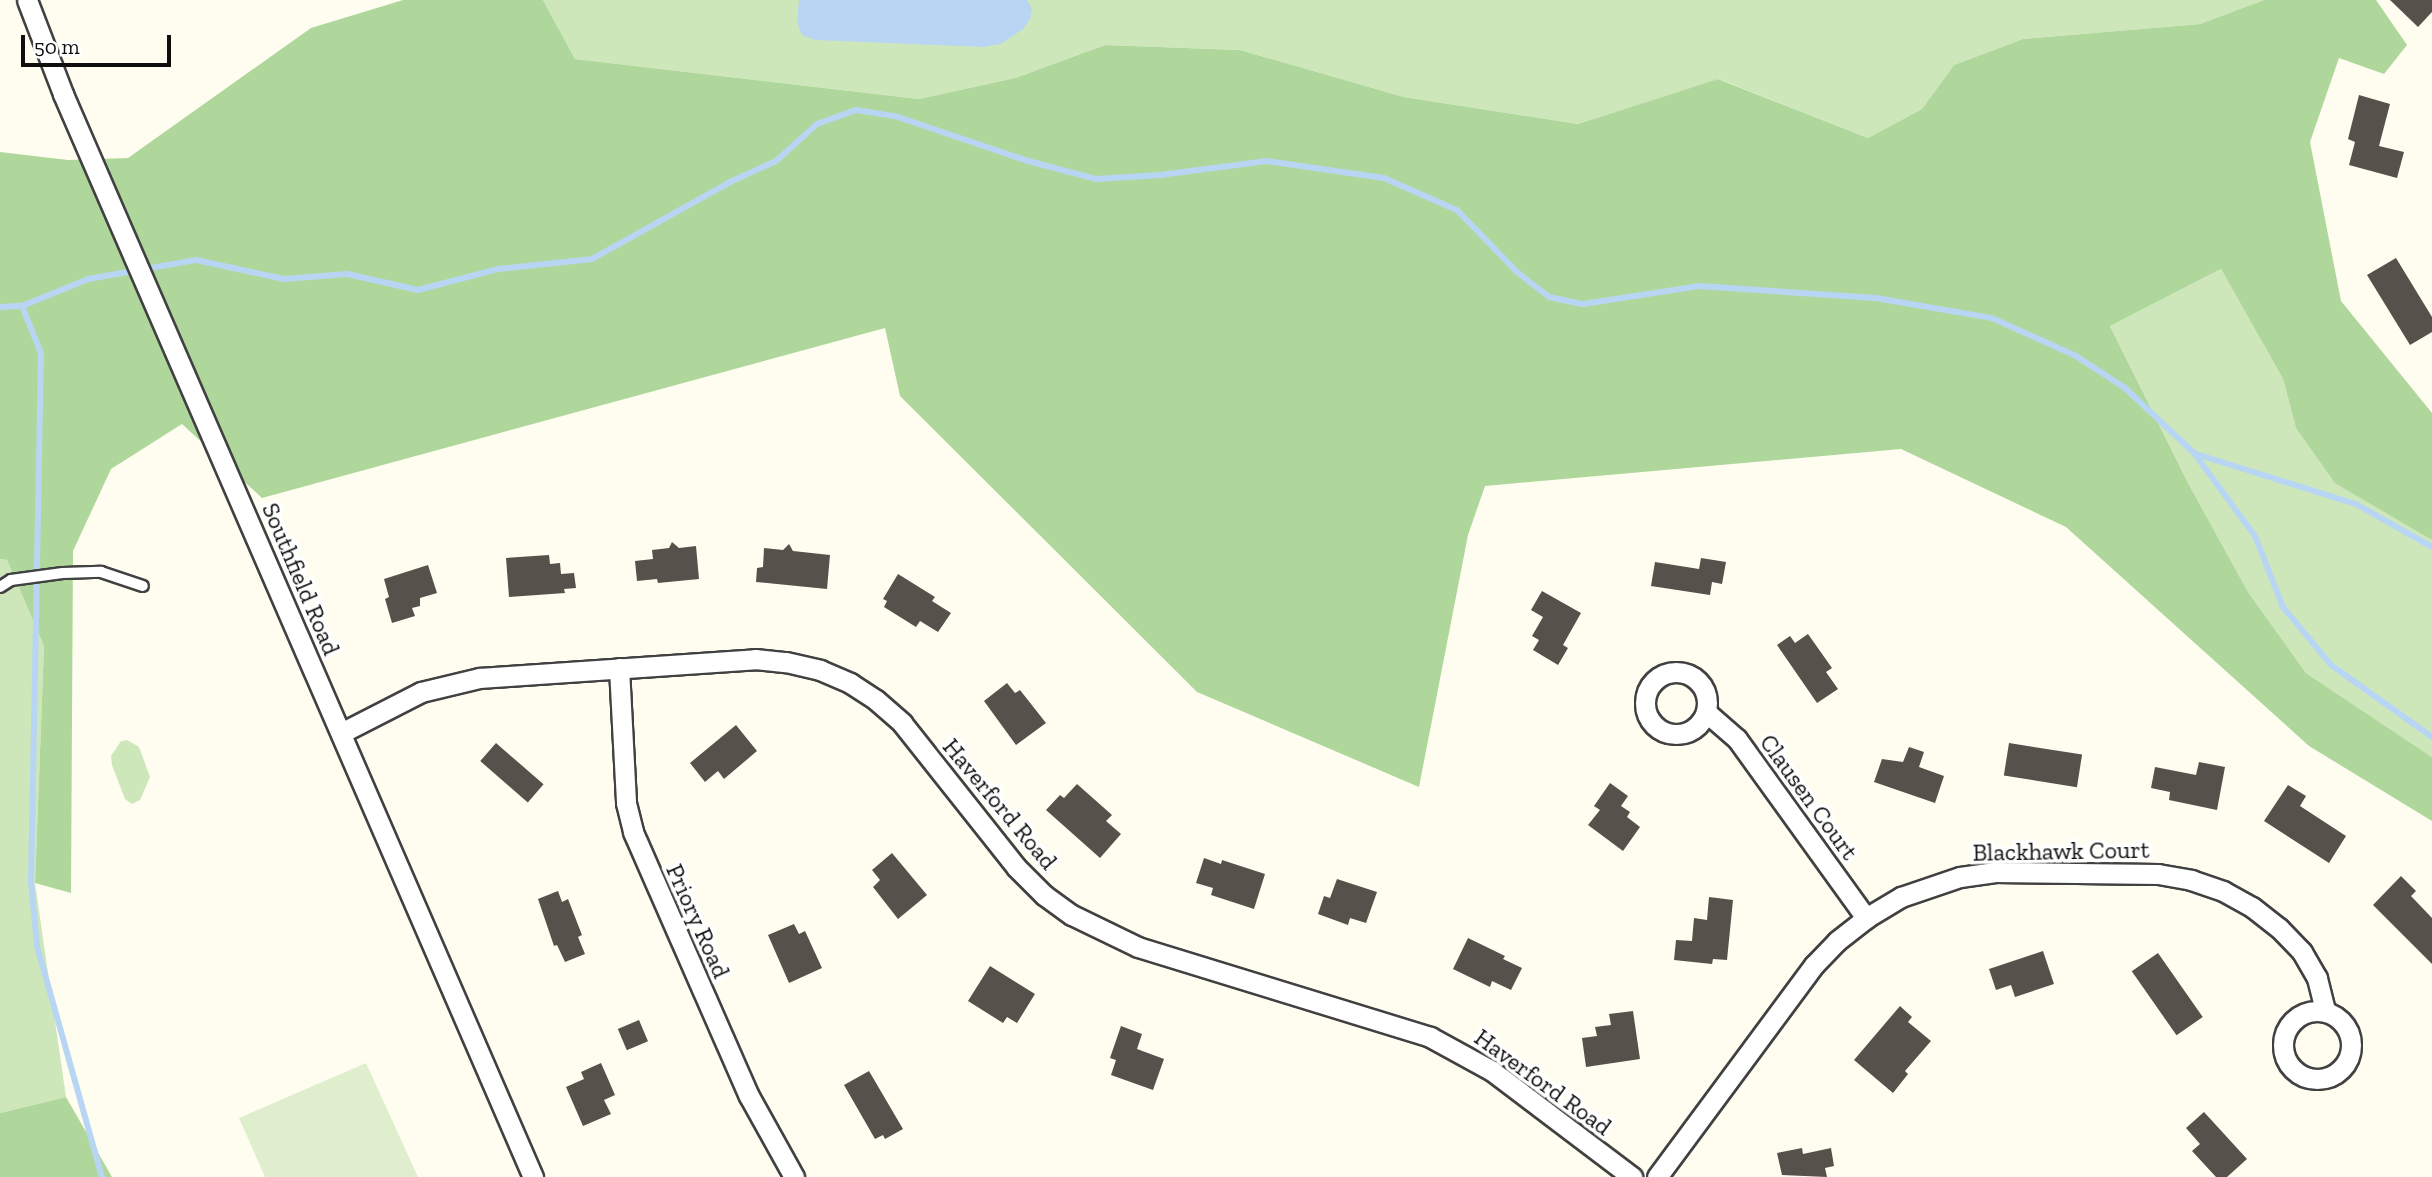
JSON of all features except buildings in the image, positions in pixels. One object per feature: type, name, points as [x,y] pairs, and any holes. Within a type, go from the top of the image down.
[{"type":"street","name":"Southfield Road","points":[[27,0],[132,253],[533,1177]]},
{"type":"street","name":"Haverford Road","points":[[341,733],[421,691],[451,682],[755,659],[786,662],[820,670],[849,683],[876,700],[902,723],[1016,867],[1044,895],[1072,915],[1138,947],[1440,1042],[1492,1071],[1632,1177]]},
{"type":"street","name":"Priory Road","points":[[619,668],[626,803],[633,832],[749,1096],[794,1177]]},
{"type":"street","name":"Clausen Court","points":[[1706,712],[1737,738],[1866,918]]},
{"type":"street","name":"Blackhawk Court","points":[[1657,1177],[1814,965],[1837,941],[1866,918],[1901,897],[1931,885],[1994,872],[2158,874],[2191,880],[2243,902],[2279,928],[2302,952],[2317,978],[2325,1011]]},
{"type":"lane","points":[[0,587],[11,580],[63,573],[101,572],[143,586]]},
{"type":"green space","points":[[403,0],[543,0],[575,59],[919,99],[1015,78],[1105,45],[1240,50],[1404,97],[1578,124],[1718,79],[1868,138],[1922,109],[1954,65],[2023,39],[2200,24],[2264,0],[2376,0],[2407,45],[2384,74],[2339,58],[2310,142],[2341,301],[2432,413],[2432,540],[2335,483],[2296,428],[2283,379],[2221,269],[2110,326],[2187,481],[2248,592],[2306,673],[2432,757],[2432,821],[2309,746],[2066,527],[1901,449],[1485,486],[1468,535],[1419,787],[1197,692],[900,396],[885,328],[262,498],[182,424],[111,469],[73,551],[71,893],[35,883],[44,646],[7,560],[0,559],[0,152],[68,160],[128,158],[311,28]]},
{"type":"green space","points":[[543,0],[2264,0],[2200,24],[2023,39],[1954,65],[1922,109],[1868,138],[1719,79],[1578,124],[1404,97],[1240,50],[1105,45],[1015,78],[919,99],[575,59]]},
{"type":"green space","points":[[2221,269],[2283,379],[2296,428],[2389,512],[2432,540],[2432,757],[2306,673],[2248,592],[2187,481],[2110,326]]},
{"type":"green space","points":[[0,559],[7,560],[44,646],[35,883],[66,1097],[0,1113]]},
{"type":"green space","points":[[127,740],[139,747],[150,777],[140,800],[132,804],[125,799],[111,756],[121,741]]},
{"type":"green space","points":[[366,1063],[418,1177],[265,1177],[239,1118]]},
{"type":"green space","points":[[66,1097],[112,1177],[0,1177],[0,1113]]},
{"type":"water","points":[[799,0],[1027,0],[1032,8],[1030,19],[1023,29],[1001,44],[984,47],[815,40],[802,35],[797,23]]},
{"type":"waterway","points":[[0,307],[22,306],[88,279],[196,260],[284,279],[347,274],[418,290],[498,269],[592,259],[732,181],[776,161],[817,124],[856,110],[895,116],[1028,161],[1096,179],[1160,175],[1267,161],[1384,178],[1457,210],[1517,272],[1549,297],[1583,304],[1699,286],[1876,298],[1992,318],[2076,356],[2125,388],[2194,453],[2255,536],[2283,607],[2331,665],[2432,737]]},
{"type":"waterway","points":[[22,306],[41,353],[31,882],[37,946],[102,1177]]},
{"type":"waterway","points":[[2196,454],[2356,504],[2432,547]]}]
